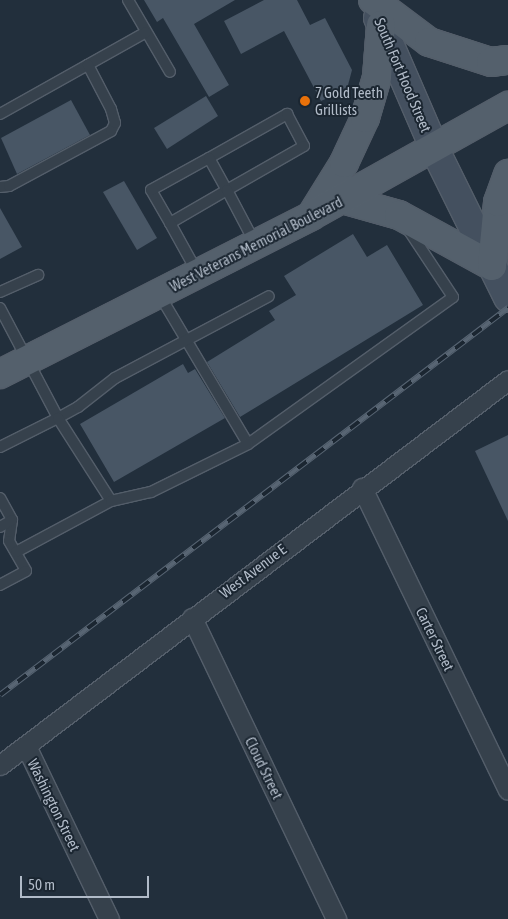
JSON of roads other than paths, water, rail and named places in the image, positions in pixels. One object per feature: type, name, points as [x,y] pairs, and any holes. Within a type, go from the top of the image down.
[{"type":"main road","points":[[375,8],[429,42],[491,62],[508,60]]},
{"type":"main road","points":[[312,216],[344,163],[365,118],[377,77],[375,8]]},
{"type":"main road","name":"South Fort Hood Street","points":[[375,8],[435,150],[508,298]]},
{"type":"main road","name":"West Veterans Memorial Boulevard","points":[[0,374],[312,216],[435,150],[508,106]]},
{"type":"main road","points":[[342,199],[399,214],[492,266],[498,202],[508,174]]},
{"type":"street","name":"West Avenue E","points":[[0,765],[362,488],[508,380]]},
{"type":"street","name":"Carter Street","points":[[362,488],[508,790]]},
{"type":"street","name":"Cloud Street","points":[[192,618],[336,919]]},
{"type":"street","name":"Washington Street","points":[[26,746],[109,919]]},
{"type":"lane","points":[[128,0],[170,72]]},
{"type":"lane","points":[[0,114],[146,32]]},
{"type":"lane","points":[[0,187],[9,186],[110,131],[115,123],[111,109],[88,65]]},
{"type":"lane","points":[[170,223],[304,146],[287,114],[152,190],[170,223],[198,274]]},
{"type":"lane","points":[[209,158],[256,244]]},
{"type":"lane","points":[[16,552],[111,501],[151,492],[248,444],[453,297],[399,214]]},
{"type":"lane","points":[[0,292],[38,275]]},
{"type":"lane","points":[[159,294],[185,341],[248,444]]},
{"type":"lane","points":[[0,447],[78,408],[115,378],[270,296]]},
{"type":"lane","points":[[0,308],[58,418],[111,501]]},
{"type":"lane","points":[[0,498],[12,520],[9,541],[26,571],[0,585]]},
{"type":"lane","points":[[0,527],[12,520]]},
{"type":"railway","points":[[0,695],[508,308]]},
{"type":"place","name":"7 Gold Teeth Grillists","points":[[305,101]]}]
